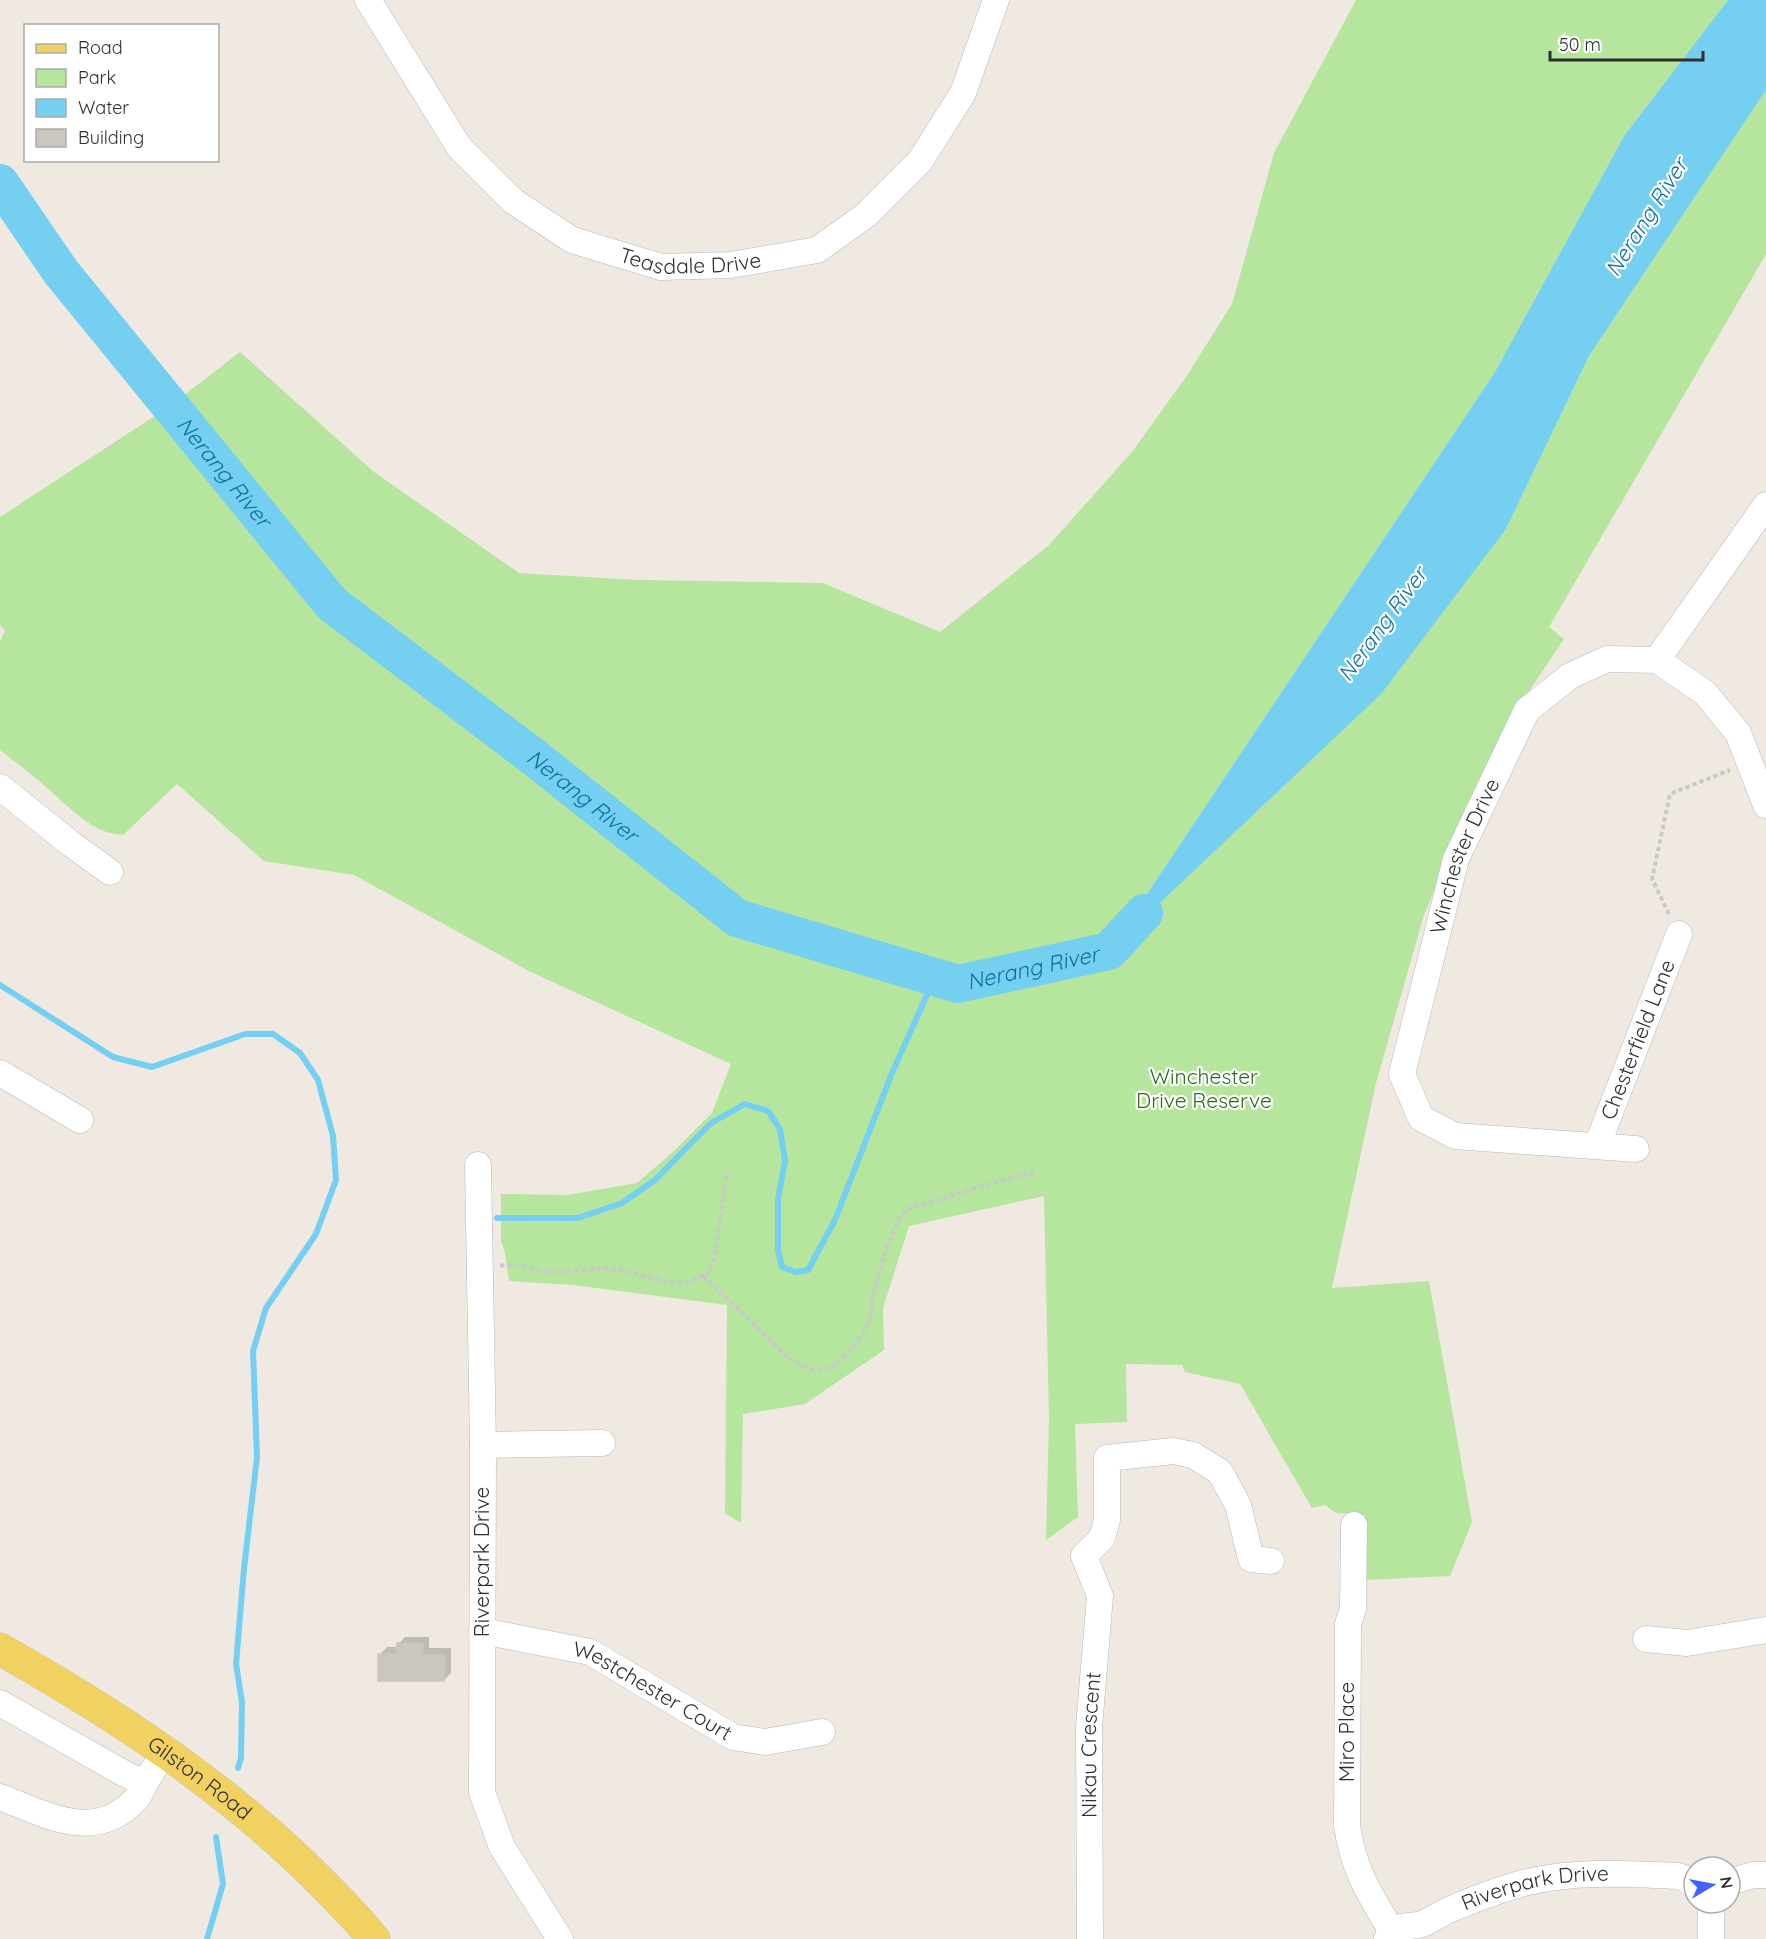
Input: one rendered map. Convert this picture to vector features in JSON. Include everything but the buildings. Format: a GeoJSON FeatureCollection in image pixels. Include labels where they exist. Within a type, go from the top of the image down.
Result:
{"type":"FeatureCollection","features":[{"type":"Feature","properties":{"kind":"main road","name":"Gilston Road"},"geometry":{"type":"LineString","coordinates":[[0,1649],[89,1701],[165,1752],[259,1824],[303,1864],[360,1921],[374,1939]]}},
{"type":"Feature","properties":{"kind":"street","name":"Teasdale Drive"},"geometry":{"type":"LineString","coordinates":[[368,0],[459,147],[513,201],[572,240],[661,267],[731,265],[818,250],[866,215],[920,161],[963,93],[996,0]]}},
{"type":"Feature","properties":{"kind":"street"},"geometry":{"type":"LineString","coordinates":[[1766,506],[1657,660],[1705,693],[1738,733],[1766,806]]}},
{"type":"Feature","properties":{"kind":"street","name":"Winchester Drive"},"geometry":{"type":"LineString","coordinates":[[1636,1149],[1455,1136],[1421,1118],[1402,1074],[1456,859],[1527,710],[1570,675],[1607,659],[1657,660]]}},
{"type":"Feature","properties":{"kind":"street"},"geometry":{"type":"LineString","coordinates":[[0,787],[110,872]]}},
{"type":"Feature","properties":{"kind":"street","name":"Chesterfield Lane"},"geometry":{"type":"LineString","coordinates":[[1597,1146],[1678,934]]}},
{"type":"Feature","properties":{"kind":"street"},"geometry":{"type":"LineString","coordinates":[[0,1073],[80,1120]]}},
{"type":"Feature","properties":{"kind":"street","name":"Riverpark Drive"},"geometry":{"type":"LineString","coordinates":[[478,1165],[483,1445],[482,1792],[502,1847],[560,1939]]}},
{"type":"Feature","properties":{"kind":"street"},"geometry":{"type":"LineString","coordinates":[[483,1445],[602,1443]]}},
{"type":"Feature","properties":{"kind":"street","name":"Nikau Crescent"},"geometry":{"type":"LineString","coordinates":[[1090,1939],[1089,1728],[1100,1596],[1084,1556],[1102,1538],[1107,1520],[1107,1458],[1173,1451],[1193,1455],[1220,1472],[1238,1505],[1251,1559],[1271,1561]]}},
{"type":"Feature","properties":{"kind":"street","name":"Miro Place"},"geometry":{"type":"LineString","coordinates":[[1353,1525],[1353,1609],[1348,1624],[1347,1825],[1355,1864],[1389,1934]]}},
{"type":"Feature","properties":{"kind":"street"},"geometry":{"type":"LineString","coordinates":[[1646,1639],[1687,1643],[1766,1630]]}},
{"type":"Feature","properties":{"kind":"street","name":"Westchester Court"},"geometry":{"type":"LineString","coordinates":[[482,1631],[590,1652],[733,1737],[765,1742],[822,1732]]}},
{"type":"Feature","properties":{"kind":"street"},"geometry":{"type":"LineString","coordinates":[[0,1703],[145,1783]]}},
{"type":"Feature","properties":{"kind":"street"},"geometry":{"type":"LineString","coordinates":[[0,1797],[61,1821],[99,1821],[114,1816],[138,1797],[165,1752]]}},
{"type":"Feature","properties":{"kind":"street","name":"Riverpark Drive"},"geometry":{"type":"LineString","coordinates":[[1389,1934],[1399,1926],[1415,1926],[1512,1887],[1543,1879],[1604,1875],[1682,1878]]}},
{"type":"Feature","properties":{"kind":"street"},"geometry":{"type":"LineString","coordinates":[[1742,1878],[1766,1875]]}},
{"type":"Feature","properties":{"kind":"street"},"geometry":{"type":"LineString","coordinates":[[1711,1915],[1711,1939]]}},
{"type":"Feature","properties":{"kind":"path"},"geometry":{"type":"LineString","coordinates":[[1678,934],[1652,879],[1670,794],[1749,763]]}},
{"type":"Feature","properties":{"kind":"path"},"geometry":{"type":"LineString","coordinates":[[479,1272],[512,1263],[548,1272],[619,1270],[677,1283],[708,1274],[715,1255],[727,1171]]}},
{"type":"Feature","properties":{"kind":"path"},"geometry":{"type":"LineString","coordinates":[[703,1276],[789,1358],[810,1370],[825,1370],[833,1366],[851,1349],[866,1329],[871,1317],[872,1298],[887,1246],[900,1217],[908,1209],[1035,1172]]}},
{"type":"Feature","properties":{"kind":"green space","name":"Winchester Drive Reserve"},"geometry":{"type":"Polygon","coordinates":[[[1356,0],[1728,0],[1624,136],[1495,372],[1111,948],[1506,529],[1589,356],[1766,90],[1766,254],[1549,627],[1564,639],[1505,727],[1424,915],[1376,1083],[1332,1288],[1429,1281],[1472,1522],[1450,1576],[1364,1580],[1365,1515],[1336,1513],[1325,1505],[1312,1508],[1240,1384],[1185,1372],[1182,1365],[1126,1364],[1127,1422],[1075,1424],[1078,1517],[1046,1540],[1049,1418],[1044,1196],[909,1226],[883,1308],[884,1350],[805,1404],[743,1414],[741,1523],[725,1513],[727,1305],[573,1285],[509,1281],[501,1241],[501,1194],[568,1195],[637,1183],[674,1151],[712,1113],[731,1064],[531,972],[354,875],[264,861],[177,784],[123,835],[91,825],[0,750],[0,642],[5,631],[0,625],[0,517],[170,406],[240,352],[374,472],[519,573],[637,580],[823,583],[940,632],[1049,545],[1132,452],[1186,377],[1232,304],[1274,153],[1356,0]]]}},
{"type":"Feature","properties":{"kind":"water"},"geometry":{"type":"Polygon","coordinates":[[[1728,0],[1766,0],[1766,90],[1589,356],[1506,529],[1381,694],[1109,951],[1495,372],[1624,136],[1728,0]]]}},
{"type":"Feature","properties":{"kind":"waterway","name":"Nerang River"},"geometry":{"type":"LineString","coordinates":[[0,183],[61,272],[332,604],[531,755],[737,918],[958,984],[1109,951],[1144,913]]}},
{"type":"Feature","properties":{"kind":"waterway"},"geometry":{"type":"LineString","coordinates":[[497,1218],[578,1218],[622,1203],[655,1180],[711,1123],[745,1104],[768,1111],[780,1129],[785,1161],[778,1199],[778,1250],[782,1267],[796,1272],[808,1270],[835,1220],[892,1073],[935,977]]}},
{"type":"Feature","properties":{"kind":"waterway"},"geometry":{"type":"LineString","coordinates":[[0,985],[113,1057],[152,1067],[245,1034],[273,1034],[300,1053],[318,1080],[333,1136],[336,1180],[316,1234],[266,1308],[253,1351],[257,1457],[236,1664],[242,1702],[241,1758],[238,1768]]}},
{"type":"Feature","properties":{"kind":"waterway"},"geometry":{"type":"LineString","coordinates":[[207,1939],[223,1884],[216,1837]]}}]}
